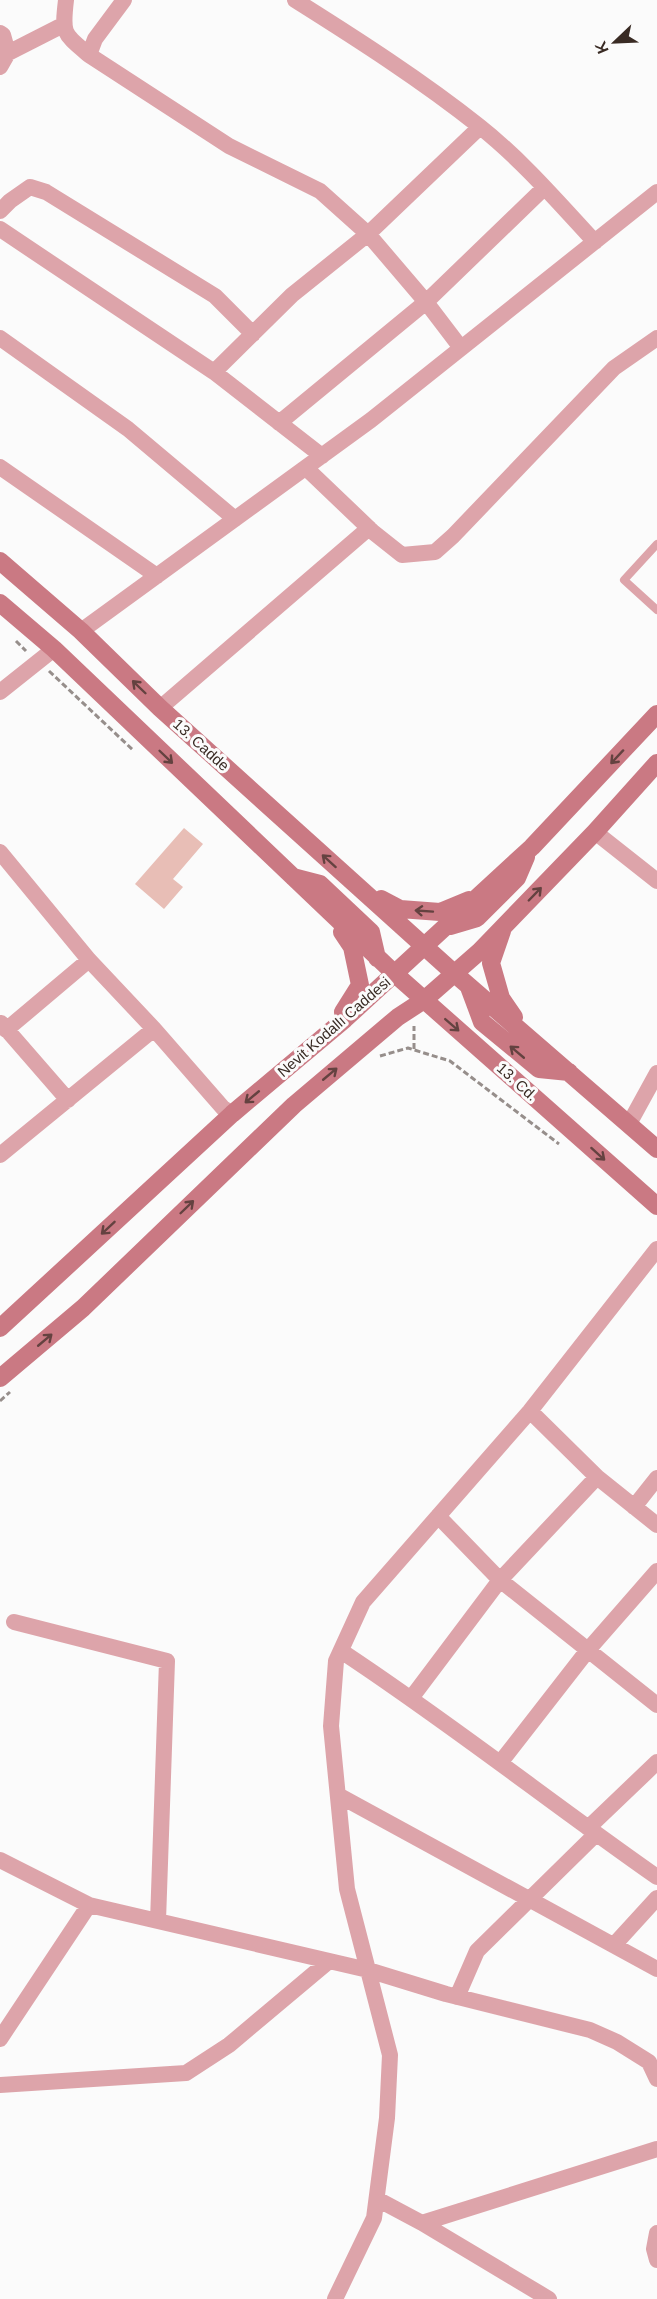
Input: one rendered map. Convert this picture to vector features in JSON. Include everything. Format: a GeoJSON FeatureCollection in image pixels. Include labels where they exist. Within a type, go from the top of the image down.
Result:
{"type":"FeatureCollection","features":[{"type":"Feature","properties":{"kind":"main road","name":"13. Cadde"},"geometry":{"type":"LineString","coordinates":[[0,561],[81,631],[160,708],[425,946]]}},
{"type":"Feature","properties":{"kind":"main road","name":"13. Cadde"},"geometry":{"type":"LineString","coordinates":[[0,603],[54,649],[377,958]]}},
{"type":"Feature","properties":{"kind":"main road","name":"Nevit Kodallı Caddesi"},"geometry":{"type":"LineString","coordinates":[[0,1328],[232,1114],[395,974],[529,850],[657,714]]}},
{"type":"Feature","properties":{"kind":"main road"},"geometry":{"type":"LineString","coordinates":[[0,1378],[83,1308],[294,1105],[398,1017],[461,980],[480,951],[595,832],[657,763]]}},
{"type":"Feature","properties":{"kind":"main road"},"geometry":{"type":"LineString","coordinates":[[446,927],[477,918],[517,878],[529,850]]}},
{"type":"Feature","properties":{"kind":"main road"},"geometry":{"type":"LineString","coordinates":[[291,876],[320,884],[370,932],[377,958]]}},
{"type":"Feature","properties":{"kind":"main road"},"geometry":{"type":"LineString","coordinates":[[360,889],[400,909],[440,912],[479,896]]}},
{"type":"Feature","properties":{"kind":"main road"},"geometry":{"type":"LineString","coordinates":[[329,913],[352,947],[360,985],[332,1030]]}},
{"type":"Feature","properties":{"kind":"main road"},"geometry":{"type":"LineString","coordinates":[[504,926],[491,963],[501,998],[526,1036]]}},
{"type":"Feature","properties":{"kind":"main road"},"geometry":{"type":"LineString","coordinates":[[425,946],[461,980],[657,1149]]}},
{"type":"Feature","properties":{"kind":"main road","name":"13. Cd."},"geometry":{"type":"LineString","coordinates":[[377,958],[657,1206]]}},
{"type":"Feature","properties":{"kind":"main road"},"geometry":{"type":"LineString","coordinates":[[461,980],[482,1022],[539,1069],[569,1072]]}},
{"type":"Feature","properties":{"kind":"street"},"geometry":{"type":"LineString","coordinates":[[66,0],[63,25],[69,38],[89,55],[229,146],[320,191],[368,234],[426,302],[461,348]]}},
{"type":"Feature","properties":{"kind":"street"},"geometry":{"type":"LineString","coordinates":[[89,55],[95,39],[124,0]]}},
{"type":"Feature","properties":{"kind":"street"},"geometry":{"type":"LineString","coordinates":[[306,3],[480,127],[521,163],[595,242]]}},
{"type":"Feature","properties":{"kind":"street"},"geometry":{"type":"LineString","coordinates":[[0,33],[3,35],[4,60],[63,25]]}},
{"type":"Feature","properties":{"kind":"street"},"geometry":{"type":"LineString","coordinates":[[214,372],[292,295],[368,234],[480,127]]}},
{"type":"Feature","properties":{"kind":"street"},"geometry":{"type":"LineString","coordinates":[[0,211],[30,187],[46,192],[215,296],[253,334]]}},
{"type":"Feature","properties":{"kind":"street"},"geometry":{"type":"LineString","coordinates":[[279,423],[426,302],[544,188]]}},
{"type":"Feature","properties":{"kind":"street"},"geometry":{"type":"LineString","coordinates":[[81,631],[380,413],[657,192]]}},
{"type":"Feature","properties":{"kind":"street"},"geometry":{"type":"LineString","coordinates":[[0,229],[214,372],[322,456]]}},
{"type":"Feature","properties":{"kind":"street"},"geometry":{"type":"LineString","coordinates":[[0,338],[128,429],[236,519]]}},
{"type":"Feature","properties":{"kind":"street"},"geometry":{"type":"LineString","coordinates":[[306,468],[369,528],[402,555],[435,552],[614,368],[657,338]]}},
{"type":"Feature","properties":{"kind":"street"},"geometry":{"type":"LineString","coordinates":[[0,467],[157,576]]}},
{"type":"Feature","properties":{"kind":"street"},"geometry":{"type":"LineString","coordinates":[[160,708],[369,528]]}},
{"type":"Feature","properties":{"kind":"street"},"geometry":{"type":"LineString","coordinates":[[0,692],[54,649]]}},
{"type":"Feature","properties":{"kind":"street"},"geometry":{"type":"LineString","coordinates":[[595,832],[653,876]]}},
{"type":"Feature","properties":{"kind":"street"},"geometry":{"type":"LineString","coordinates":[[0,852],[89,960],[154,1029],[223,1108],[232,1114]]}},
{"type":"Feature","properties":{"kind":"street"},"geometry":{"type":"LineString","coordinates":[[68,1100],[3,1026],[89,960]]}},
{"type":"Feature","properties":{"kind":"street"},"geometry":{"type":"LineString","coordinates":[[0,1155],[154,1029]]}},
{"type":"Feature","properties":{"kind":"street"},"geometry":{"type":"LineString","coordinates":[[629,1124],[657,1073]]}},
{"type":"Feature","properties":{"kind":"street"},"geometry":{"type":"LineString","coordinates":[[335,2299],[374,2218],[387,2118],[390,2055],[347,1889],[331,1726],[336,1661],[363,1602],[530,1411],[657,1249]]}},
{"type":"Feature","properties":{"kind":"street"},"geometry":{"type":"LineString","coordinates":[[530,1411],[597,1477],[657,1525]]}},
{"type":"Feature","properties":{"kind":"street"},"geometry":{"type":"LineString","coordinates":[[412,1697],[500,1580],[597,1477]]}},
{"type":"Feature","properties":{"kind":"street"},"geometry":{"type":"LineString","coordinates":[[634,1507],[657,1478]]}},
{"type":"Feature","properties":{"kind":"street"},"geometry":{"type":"LineString","coordinates":[[438,1516],[500,1580],[657,1705]]}},
{"type":"Feature","properties":{"kind":"street"},"geometry":{"type":"LineString","coordinates":[[500,1763],[588,1650],[657,1571]]}},
{"type":"Feature","properties":{"kind":"street"},"geometry":{"type":"LineString","coordinates":[[14,1622],[167,1661],[158,1921]]}},
{"type":"Feature","properties":{"kind":"street"},"geometry":{"type":"LineString","coordinates":[[341,1651],[412,1697],[657,1877]]}},
{"type":"Feature","properties":{"kind":"street"},"geometry":{"type":"LineString","coordinates":[[457,1997],[477,1951],[657,1762]]}},
{"type":"Feature","properties":{"kind":"street"},"geometry":{"type":"LineString","coordinates":[[338,1795],[657,1969]]}},
{"type":"Feature","properties":{"kind":"street"},"geometry":{"type":"LineString","coordinates":[[0,1860],[89,1905],[368,1970],[457,1997],[590,2030],[617,2042],[649,2062],[657,2079]]}},
{"type":"Feature","properties":{"kind":"street"},"geometry":{"type":"LineString","coordinates":[[614,1945],[657,1898]]}},
{"type":"Feature","properties":{"kind":"street"},"geometry":{"type":"LineString","coordinates":[[0,2039],[89,1905]]}},
{"type":"Feature","properties":{"kind":"street"},"geometry":{"type":"LineString","coordinates":[[0,2085],[186,2073],[229,2045],[329,1961]]}},
{"type":"Feature","properties":{"kind":"street"},"geometry":{"type":"LineString","coordinates":[[422,2223],[657,2150]]}},
{"type":"Feature","properties":{"kind":"street"},"geometry":{"type":"LineString","coordinates":[[376,2199],[422,2223],[539,2297]]}},
{"type":"Feature","properties":{"kind":"street"},"geometry":{"type":"LineString","coordinates":[[657,2233],[654,2249],[657,2260]]}},
{"type":"Feature","properties":{"kind":"lane"},"geometry":{"type":"LineString","coordinates":[[657,544],[624,580],[657,610]]}},
{"type":"Feature","properties":{"kind":"path"},"geometry":{"type":"LineString","coordinates":[[15,640],[136,753]]}},
{"type":"Feature","properties":{"kind":"path"},"geometry":{"type":"LineString","coordinates":[[414,1026],[414,1049]]}},
{"type":"Feature","properties":{"kind":"path"},"geometry":{"type":"LineString","coordinates":[[378,1058],[408,1048],[450,1061],[565,1149]]}},
{"type":"Feature","properties":{"kind":"path"},"geometry":{"type":"LineString","coordinates":[[0,1401],[17,1386]]}},
{"type":"Feature","properties":{"kind":"building"},"geometry":{"type":"Polygon","coordinates":[[[184,828],[203,844],[173,879],[183,887],[164,909],[135,884],[184,828]]]}}]}
